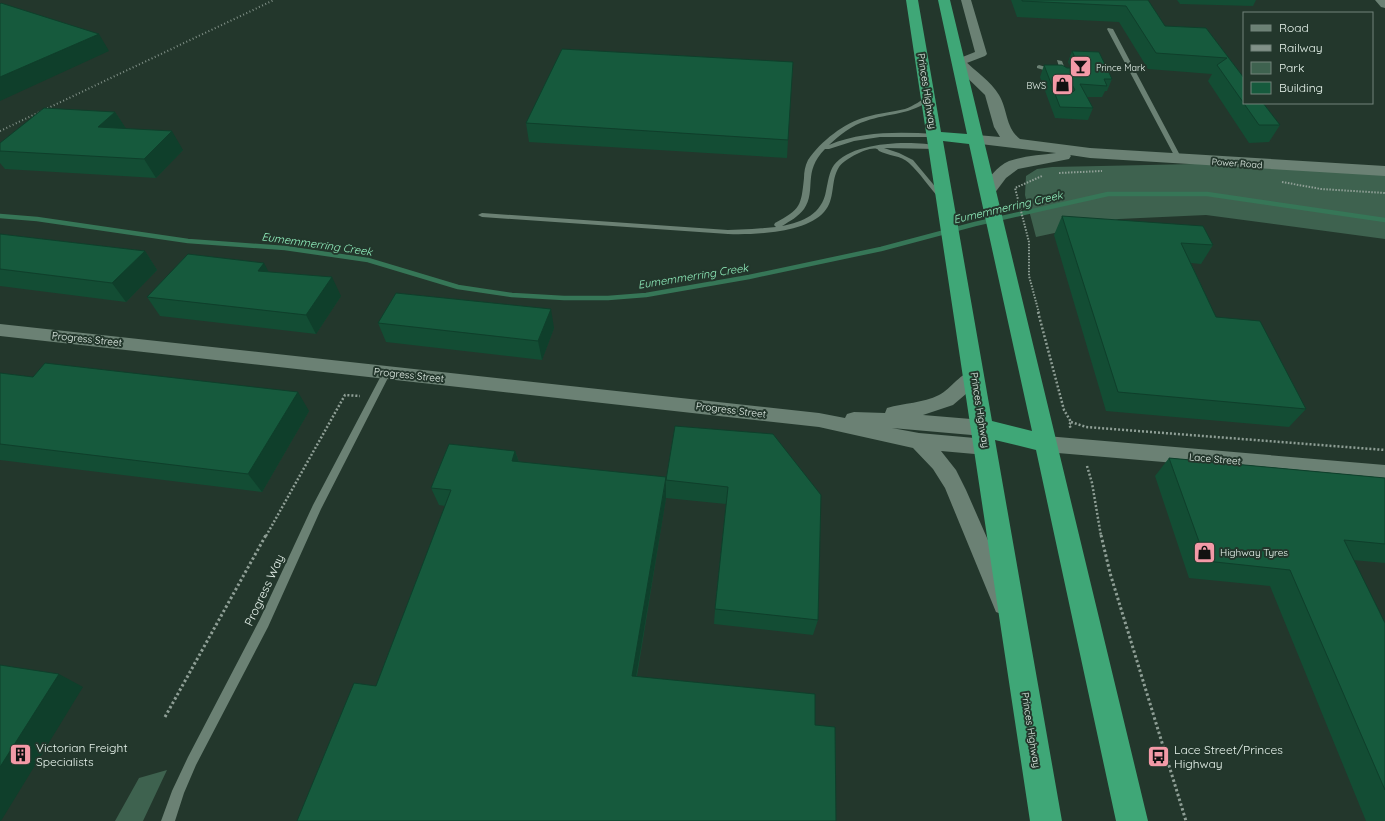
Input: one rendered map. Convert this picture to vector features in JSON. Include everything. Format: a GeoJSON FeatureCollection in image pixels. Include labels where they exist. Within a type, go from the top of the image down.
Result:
{"type":"FeatureCollection","features":[{"type":"Feature","properties":{"kind":"highway","name":"Princes Highway"},"geometry":{"type":"LineString","coordinates":[[912,0],[1046,821]]}},
{"type":"Feature","properties":{"kind":"highway"},"geometry":{"type":"LineString","coordinates":[[944,0],[1132,821]]}},
{"type":"Feature","properties":{"kind":"highway"},"geometry":{"type":"LineString","coordinates":[[936,142],[978,145]]}},
{"type":"Feature","properties":{"kind":"highway"},"geometry":{"type":"LineString","coordinates":[[984,437],[1046,444]]}},
{"type":"Feature","properties":{"kind":"main road"},"geometry":{"type":"LineString","coordinates":[[959,62],[991,94],[1003,131],[1016,144]]}},
{"type":"Feature","properties":{"kind":"main road","name":"Power Road"},"geometry":{"type":"LineString","coordinates":[[978,145],[1016,144],[1090,153],[1385,171]]}},
{"type":"Feature","properties":{"kind":"main road","name":"Power Road"},"geometry":{"type":"LineString","coordinates":[[978,145],[1072,154],[1090,153]]}},
{"type":"Feature","properties":{"kind":"main road"},"geometry":{"type":"LineString","coordinates":[[989,195],[1000,175],[1013,165],[1072,154]]}},
{"type":"Feature","properties":{"kind":"street"},"geometry":{"type":"LineString","coordinates":[[959,62],[981,54],[966,0]]}},
{"type":"Feature","properties":{"kind":"street"},"geometry":{"type":"LineString","coordinates":[[1380,0],[1385,5]]}},
{"type":"Feature","properties":{"kind":"street","name":"Progress Street"},"geometry":{"type":"LineString","coordinates":[[0,330],[819,420],[919,442],[984,437]]}},
{"type":"Feature","properties":{"kind":"street"},"geometry":{"type":"LineString","coordinates":[[858,419],[925,407],[941,402],[956,393],[974,377]]}},
{"type":"Feature","properties":{"kind":"street","name":"Progress Street"},"geometry":{"type":"LineString","coordinates":[[819,420],[858,419],[913,421],[984,437]]}},
{"type":"Feature","properties":{"kind":"street"},"geometry":{"type":"LineString","coordinates":[[919,442],[943,466],[953,484],[1015,631]]}},
{"type":"Feature","properties":{"kind":"street","name":"Lace Street"},"geometry":{"type":"LineString","coordinates":[[1046,444],[1385,473]]}},
{"type":"Feature","properties":{"kind":"lane"},"geometry":{"type":"LineString","coordinates":[[1110,29],[1179,159]]}},
{"type":"Feature","properties":{"kind":"lane"},"geometry":{"type":"LineString","coordinates":[[1055,76],[1039,67],[1057,72],[1065,77],[1059,61]]}},
{"type":"Feature","properties":{"kind":"lane"},"geometry":{"type":"LineString","coordinates":[[728,232],[752,231],[770,228],[786,221],[797,213],[804,204],[806,199],[809,164],[817,153],[858,122],[913,108],[929,98]]}},
{"type":"Feature","properties":{"kind":"lane"},"geometry":{"type":"LineString","coordinates":[[817,153],[848,140],[870,135],[902,134],[936,142]]}},
{"type":"Feature","properties":{"kind":"lane"},"geometry":{"type":"LineString","coordinates":[[482,215],[728,232],[759,232],[793,225],[814,218],[824,209],[827,204],[831,180],[836,167],[840,162],[856,152],[876,148],[936,142]]}},
{"type":"Feature","properties":{"kind":"lane"},"geometry":{"type":"LineString","coordinates":[[876,148],[901,156],[911,161],[946,206]]}},
{"type":"Feature","properties":{"kind":"lane","name":"Progress Way"},"geometry":{"type":"LineString","coordinates":[[168,821],[178,791],[192,761],[264,623],[317,508],[387,372]]}},
{"type":"Feature","properties":{"kind":"path"},"geometry":{"type":"LineString","coordinates":[[1054,174],[1103,171]]}},
{"type":"Feature","properties":{"kind":"path"},"geometry":{"type":"LineString","coordinates":[[1048,175],[1015,188],[1029,242],[1029,276],[1064,410],[1071,422],[1077,425],[1094,428],[1385,450]]}},
{"type":"Feature","properties":{"kind":"path"},"geometry":{"type":"LineString","coordinates":[[1278,181],[1321,189],[1385,193]]}},
{"type":"Feature","properties":{"kind":"path"},"geometry":{"type":"LineString","coordinates":[[165,717],[346,395],[374,398]]}},
{"type":"Feature","properties":{"kind":"path"},"geometry":{"type":"LineString","coordinates":[[1071,422],[1069,425],[1080,447],[1092,483],[1101,537],[1112,580],[1186,821]]}},
{"type":"Feature","properties":{"kind":"green space"},"geometry":{"type":"Polygon","coordinates":[[[1244,163],[1385,171],[1385,239],[1206,215],[1119,219],[1036,237],[1025,195],[1026,176],[1037,169],[1052,167],[1244,163]]]}},
{"type":"Feature","properties":{"kind":"green space"},"geometry":{"type":"Polygon","coordinates":[[[167,770],[143,821],[115,821],[139,778],[167,770]]]}},
{"type":"Feature","properties":{"kind":"building"},"geometry":{"type":"Polygon","coordinates":[[[1148,0],[1165,26],[1206,28],[1243,77],[1243,102],[1217,65],[1227,58],[1156,53],[1126,6],[1022,1],[1148,0]]]}},
{"type":"Feature","properties":{"kind":"building"},"geometry":{"type":"Polygon","coordinates":[[[1,3],[99,34],[0,77],[1,3]]]}},
{"type":"Feature","properties":{"kind":"building"},"geometry":{"type":"Polygon","coordinates":[[[562,49],[793,62],[788,140],[526,123],[562,49]]]}},
{"type":"Feature","properties":{"kind":"building"},"geometry":{"type":"Polygon","coordinates":[[[1072,51],[1099,52],[1112,79],[1104,79],[1107,86],[1080,84],[1093,108],[1060,107],[1044,65],[1062,65],[1067,68],[1079,66],[1072,51]],[[1063,83],[1067,91],[1073,92],[1075,90],[1071,83],[1063,83]]]}},
{"type":"Feature","properties":{"kind":"building"},"geometry":{"type":"Polygon","coordinates":[[[1244,104],[1264,104],[1280,125],[1259,125],[1244,104]]]}},
{"type":"Feature","properties":{"kind":"building"},"geometry":{"type":"Polygon","coordinates":[[[44,108],[115,112],[98,127],[172,131],[144,159],[0,151],[0,143],[44,108]]]}},
{"type":"Feature","properties":{"kind":"building"},"geometry":{"type":"Polygon","coordinates":[[[1062,216],[1203,226],[1213,245],[1181,243],[1216,317],[1260,321],[1306,409],[1118,392],[1062,216]]]}},
{"type":"Feature","properties":{"kind":"building"},"geometry":{"type":"Polygon","coordinates":[[[0,234],[145,251],[112,283],[0,269],[0,234]]]}},
{"type":"Feature","properties":{"kind":"building"},"geometry":{"type":"Polygon","coordinates":[[[188,254],[264,263],[258,271],[332,277],[306,315],[147,297],[188,254]]]}},
{"type":"Feature","properties":{"kind":"building"},"geometry":{"type":"Polygon","coordinates":[[[396,293],[551,309],[538,341],[378,323],[396,293]]]}},
{"type":"Feature","properties":{"kind":"building"},"geometry":{"type":"Polygon","coordinates":[[[45,363],[298,392],[248,474],[0,444],[0,373],[33,377],[45,363]]]}},
{"type":"Feature","properties":{"kind":"building"},"geometry":{"type":"Polygon","coordinates":[[[675,426],[773,434],[821,495],[818,620],[715,609],[728,487],[666,480],[675,426]]]}},
{"type":"Feature","properties":{"kind":"building"},"geometry":{"type":"Polygon","coordinates":[[[449,444],[515,451],[512,461],[666,477],[632,676],[815,694],[815,725],[835,727],[836,821],[297,821],[354,683],[376,686],[451,490],[431,488],[449,444]]]}},
{"type":"Feature","properties":{"kind":"building"},"geometry":{"type":"Polygon","coordinates":[[[1169,458],[1385,478],[1385,544],[1344,540],[1385,623],[1385,790],[1290,570],[1206,561],[1169,458]]]}},
{"type":"Feature","properties":{"kind":"building"},"geometry":{"type":"Polygon","coordinates":[[[0,665],[59,674],[0,767],[0,665]]]}},
{"type":"Feature","properties":{"kind":"waterway","name":"Eumemmerring Creek"},"geometry":{"type":"LineString","coordinates":[[0,216],[37,219],[188,241],[285,248],[368,260],[458,287],[512,295],[564,298],[608,298],[646,295],[749,277],[881,249],[975,224],[1108,194],[1207,194],[1385,220]]}},
{"type":"Feature","properties":{"kind":"railway"},"geometry":{"type":"LineString","coordinates":[[0,131],[274,0]]}},
{"type":"Feature","properties":{"kind":"place","name":"Prince Mark"},"geometry":{"type":"Point","coordinates":[1081,67]}},
{"type":"Feature","properties":{"kind":"place","name":"BWS"},"geometry":{"type":"Point","coordinates":[1062,85]}},
{"type":"Feature","properties":{"kind":"place","name":"Highway Tyres"},"geometry":{"type":"Point","coordinates":[1205,552]}},
{"type":"Feature","properties":{"kind":"place","name":"Victorian Freight Specialists"},"geometry":{"type":"Point","coordinates":[21,754]}},
{"type":"Feature","properties":{"kind":"place","name":"Lace Street/Princes Highway"},"geometry":{"type":"Point","coordinates":[1159,756]}}]}
